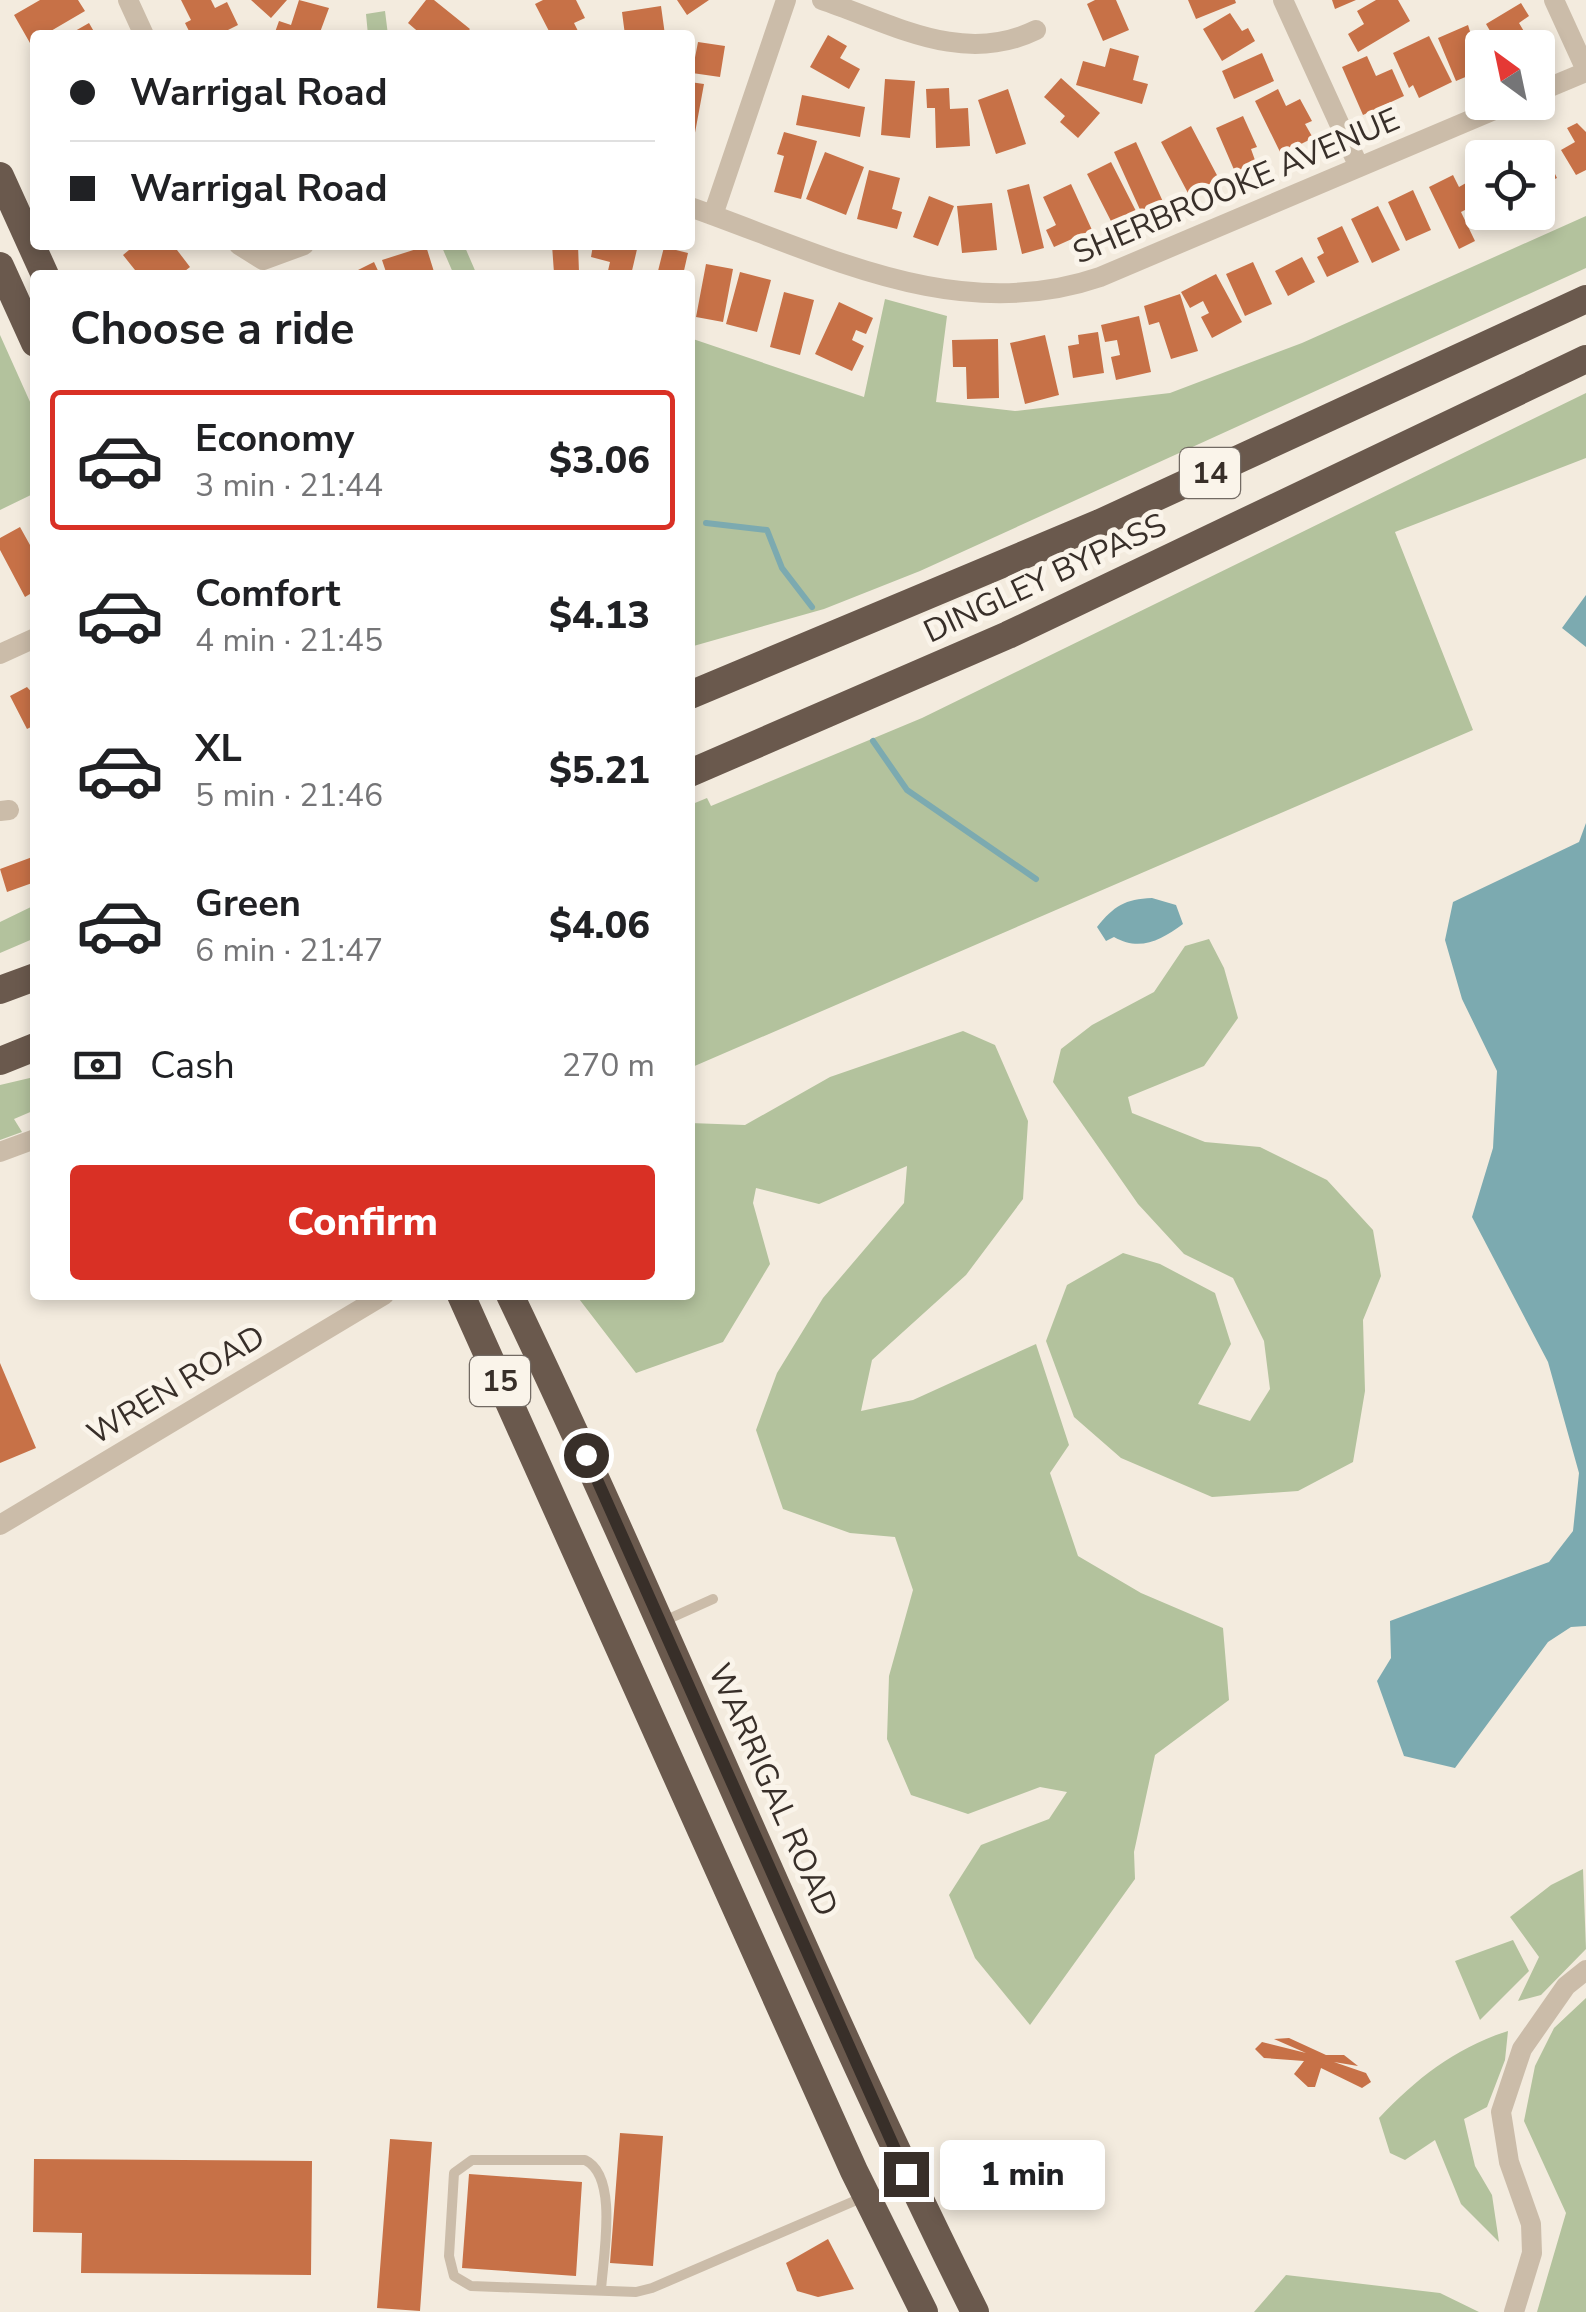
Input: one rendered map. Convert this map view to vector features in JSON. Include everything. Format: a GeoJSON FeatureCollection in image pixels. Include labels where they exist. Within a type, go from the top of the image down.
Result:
{"type":"FeatureCollection","features":[{"type":"Feature","properties":{"kind":"highway"},"geometry":{"type":"LineString","coordinates":[[0,176],[30,244]]}},
{"type":"Feature","properties":{"kind":"highway"},"geometry":{"type":"LineString","coordinates":[[0,266],[30,332]]}},
{"type":"Feature","properties":{"kind":"highway","name":"DINGLEY BYPASS"},"geometry":{"type":"LineString","coordinates":[[695,694],[1118,516],[1586,299]]}},
{"type":"Feature","properties":{"kind":"highway","name":"DINGLEY BYPASS"},"geometry":{"type":"LineString","coordinates":[[695,770],[1008,635],[1586,359]]}},
{"type":"Feature","properties":{"kind":"highway"},"geometry":{"type":"LineString","coordinates":[[0,990],[30,979]]}},
{"type":"Feature","properties":{"kind":"highway"},"geometry":{"type":"LineString","coordinates":[[0,1061],[30,1049]]}},
{"type":"Feature","properties":{"kind":"highway","name":"15"},"geometry":{"type":"LineString","coordinates":[[463,1300],[866,2196],[924,2312]]}},
{"type":"Feature","properties":{"kind":"highway","name":"WARRIGAL ROAD"},"geometry":{"type":"LineString","coordinates":[[512,1300],[890,2140],[975,2312]]}},
{"type":"Feature","properties":{"kind":"street"},"geometry":{"type":"LineString","coordinates":[[128,0],[142,30]]}},
{"type":"Feature","properties":{"kind":"street"},"geometry":{"type":"LineString","coordinates":[[713,215],[786,0]]}},
{"type":"Feature","properties":{"kind":"street"},"geometry":{"type":"LineString","coordinates":[[822,0],[972,47],[1006,43],[1036,30]]}},
{"type":"Feature","properties":{"kind":"street"},"geometry":{"type":"LineString","coordinates":[[1283,0],[1359,167]]}},
{"type":"Feature","properties":{"kind":"street"},"geometry":{"type":"LineString","coordinates":[[1554,0],[1586,71],[1555,85]]}},
{"type":"Feature","properties":{"kind":"street","name":"SHERBROOKE AVENUE"},"geometry":{"type":"LineString","coordinates":[[695,209],[918,286],[975,296],[1030,295],[1100,278],[1470,120]]}},
{"type":"Feature","properties":{"kind":"street"},"geometry":{"type":"LineString","coordinates":[[247,250],[263,260],[290,250]]}},
{"type":"Feature","properties":{"kind":"street"},"geometry":{"type":"LineString","coordinates":[[0,654],[30,640]]}},
{"type":"Feature","properties":{"kind":"street"},"geometry":{"type":"LineString","coordinates":[[0,1152],[30,1140]]}},
{"type":"Feature","properties":{"kind":"street","name":"WREN ROAD"},"geometry":{"type":"LineString","coordinates":[[0,1526],[376,1300]]}},
{"type":"Feature","properties":{"kind":"street"},"geometry":{"type":"LineString","coordinates":[[1514,2312],[1532,2252],[1531,2224],[1509,2162],[1501,2112],[1522,2049],[1566,1986],[1586,1970]]}},
{"type":"Feature","properties":{"kind":"lane"},"geometry":{"type":"LineString","coordinates":[[660,1622],[713,1598]]}},
{"type":"Feature","properties":{"kind":"lane"},"geometry":{"type":"LineString","coordinates":[[601,2290],[606,2185],[594,2164],[585,2160],[472,2160],[454,2173],[448,2256],[460,2284],[636,2292],[672,2282],[866,2196]]}},
{"type":"Feature","properties":{"kind":"green space"},"geometry":{"type":"Polygon","coordinates":[[[385,11],[387,30],[368,30],[366,14],[385,11]]]}},
{"type":"Feature","properties":{"kind":"green space"},"geometry":{"type":"Polygon","coordinates":[[[1586,216],[1586,268],[920,571],[824,609],[695,646],[695,340],[864,397],[885,299],[947,316],[936,402],[1015,411],[1170,393],[1302,343],[1586,216]]]}},
{"type":"Feature","properties":{"kind":"green space"},"geometry":{"type":"Polygon","coordinates":[[[443,250],[466,250],[475,270],[452,270],[443,250]]]}},
{"type":"Feature","properties":{"kind":"green space"},"geometry":{"type":"Polygon","coordinates":[[[0,335],[30,402],[30,495],[0,510],[0,335]]]}},
{"type":"Feature","properties":{"kind":"green space"},"geometry":{"type":"Polygon","coordinates":[[[1586,393],[1586,458],[1395,532],[1473,730],[695,1066],[695,803],[707,798],[711,806],[922,718],[1586,393]]]}},
{"type":"Feature","properties":{"kind":"green space"},"geometry":{"type":"Polygon","coordinates":[[[30,907],[30,940],[0,953],[0,922],[30,907]]]}},
{"type":"Feature","properties":{"kind":"green space"},"geometry":{"type":"Polygon","coordinates":[[[1209,939],[1224,968],[1238,1018],[1204,1066],[1128,1097],[1132,1113],[1205,1142],[1260,1147],[1327,1180],[1373,1230],[1381,1276],[1363,1320],[1365,1391],[1353,1462],[1298,1491],[1212,1497],[1121,1458],[1074,1417],[1046,1341],[1067,1285],[1123,1253],[1160,1264],[1215,1293],[1231,1344],[1198,1404],[1250,1421],[1270,1389],[1264,1341],[1233,1278],[1184,1254],[1138,1204],[1053,1082],[1061,1049],[1092,1025],[1154,992],[1185,946],[1209,939]]]}},
{"type":"Feature","properties":{"kind":"green space"},"geometry":{"type":"Polygon","coordinates":[[[963,1031],[995,1045],[1028,1121],[1023,1199],[966,1275],[872,1360],[861,1411],[913,1400],[1036,1344],[1069,1445],[1050,1473],[1078,1556],[1141,1593],[1223,1628],[1229,1700],[1155,1755],[1134,1852],[1135,1879],[1030,2025],[975,1958],[949,1895],[981,1845],[1049,1819],[1067,1792],[1040,1787],[968,1814],[911,1795],[887,1739],[889,1676],[913,1590],[895,1537],[850,1533],[783,1509],[756,1430],[777,1373],[823,1298],[904,1203],[907,1166],[819,1204],[756,1188],[753,1203],[770,1264],[723,1342],[636,1373],[580,1300],[695,1300],[695,1123],[745,1125],[830,1077],[963,1031]]]}},
{"type":"Feature","properties":{"kind":"green space"},"geometry":{"type":"Polygon","coordinates":[[[30,1078],[30,1112],[14,1119],[22,1132],[0,1140],[0,1085],[30,1078]]]}},
{"type":"Feature","properties":{"kind":"green space"},"geometry":{"type":"Polygon","coordinates":[[[1583,1869],[1586,1949],[1541,1995],[1518,2001],[1539,1957],[1510,1917],[1551,1885],[1583,1869]]]}},
{"type":"Feature","properties":{"kind":"green space"},"geometry":{"type":"Polygon","coordinates":[[[1513,1940],[1529,1971],[1480,2020],[1455,1961],[1513,1940]]]}},
{"type":"Feature","properties":{"kind":"green space"},"geometry":{"type":"Polygon","coordinates":[[[1586,1998],[1586,2312],[1537,2312],[1566,2213],[1524,2121],[1535,2066],[1554,2028],[1586,1998]]]}},
{"type":"Feature","properties":{"kind":"green space"},"geometry":{"type":"Polygon","coordinates":[[[1508,2031],[1505,2060],[1487,2107],[1464,2119],[1475,2166],[1492,2195],[1499,2242],[1461,2204],[1435,2140],[1405,2160],[1390,2153],[1379,2118],[1438,2066],[1471,2046],[1508,2031]]]}},
{"type":"Feature","properties":{"kind":"green space"},"geometry":{"type":"Polygon","coordinates":[[[1286,2275],[1440,2293],[1479,2312],[1254,2312],[1286,2275]]]}},
{"type":"Feature","properties":{"kind":"water"},"geometry":{"type":"Polygon","coordinates":[[[1586,595],[1586,647],[1562,628],[1586,595]]]}},
{"type":"Feature","properties":{"kind":"water"},"geometry":{"type":"Polygon","coordinates":[[[1586,823],[1586,1626],[1571,1627],[1548,1642],[1455,1768],[1404,1756],[1377,1681],[1391,1658],[1390,1621],[1549,1562],[1573,1531],[1579,1473],[1548,1362],[1472,1217],[1493,1148],[1497,1071],[1462,999],[1445,940],[1453,902],[1579,842],[1586,823]]]}},
{"type":"Feature","properties":{"kind":"water"},"geometry":{"type":"Polygon","coordinates":[[[1152,898],[1176,905],[1183,924],[1167,935],[1141,944],[1114,937],[1106,941],[1097,927],[1109,914],[1127,902],[1152,898]]]}},
{"type":"Feature","properties":{"kind":"building"},"geometry":{"type":"Polygon","coordinates":[[[40,0],[78,0],[85,11],[53,30],[30,30],[30,43],[14,15],[40,0]]]}},
{"type":"Feature","properties":{"kind":"building"},"geometry":{"type":"Polygon","coordinates":[[[181,0],[211,0],[215,8],[227,2],[238,25],[228,30],[188,30],[185,23],[191,20],[181,0]]]}},
{"type":"Feature","properties":{"kind":"building"},"geometry":{"type":"Polygon","coordinates":[[[251,0],[287,0],[271,18],[251,0]]]}},
{"type":"Feature","properties":{"kind":"building"},"geometry":{"type":"Polygon","coordinates":[[[299,0],[329,8],[321,30],[276,30],[279,21],[291,25],[299,0]]]}},
{"type":"Feature","properties":{"kind":"building"},"geometry":{"type":"Polygon","coordinates":[[[426,0],[434,0],[470,29],[416,30],[408,23],[426,0]]]}},
{"type":"Feature","properties":{"kind":"building"},"geometry":{"type":"Polygon","coordinates":[[[543,0],[576,0],[585,18],[574,23],[578,30],[548,30],[535,4],[543,0]]]}},
{"type":"Feature","properties":{"kind":"building"},"geometry":{"type":"Polygon","coordinates":[[[677,0],[709,0],[687,15],[677,0]]]}},
{"type":"Feature","properties":{"kind":"building"},"geometry":{"type":"Polygon","coordinates":[[[1116,0],[1129,30],[1103,41],[1087,4],[1116,0]]]}},
{"type":"Feature","properties":{"kind":"building"},"geometry":{"type":"Polygon","coordinates":[[[1188,0],[1235,0],[1236,3],[1196,19],[1188,0]]]}},
{"type":"Feature","properties":{"kind":"building"},"geometry":{"type":"Polygon","coordinates":[[[1332,0],[1356,0],[1335,9],[1332,0]]]}},
{"type":"Feature","properties":{"kind":"building"},"geometry":{"type":"Polygon","coordinates":[[[1376,0],[1398,0],[1410,21],[1358,52],[1348,34],[1364,24],[1357,11],[1376,0]]]}},
{"type":"Feature","properties":{"kind":"building"},"geometry":{"type":"Polygon","coordinates":[[[1521,3],[1529,16],[1519,23],[1523,30],[1490,30],[1486,24],[1521,3]]]}},
{"type":"Feature","properties":{"kind":"building"},"geometry":{"type":"Polygon","coordinates":[[[661,6],[664,30],[624,30],[622,12],[661,6]]]}},
{"type":"Feature","properties":{"kind":"building"},"geometry":{"type":"Polygon","coordinates":[[[1230,13],[1242,31],[1248,28],[1255,41],[1222,61],[1203,29],[1230,13]]]}},
{"type":"Feature","properties":{"kind":"building"},"geometry":{"type":"Polygon","coordinates":[[[1468,25],[1465,77],[1456,81],[1438,38],[1468,25]]]}},
{"type":"Feature","properties":{"kind":"building"},"geometry":{"type":"Polygon","coordinates":[[[828,35],[847,46],[840,58],[860,69],[849,89],[810,67],[828,35]]]}},
{"type":"Feature","properties":{"kind":"building"},"geometry":{"type":"Polygon","coordinates":[[[1429,36],[1452,82],[1419,98],[1413,85],[1409,88],[1393,53],[1429,36]]]}},
{"type":"Feature","properties":{"kind":"building"},"geometry":{"type":"Polygon","coordinates":[[[698,42],[725,46],[720,77],[695,73],[698,42]]]}},
{"type":"Feature","properties":{"kind":"building"},"geometry":{"type":"Polygon","coordinates":[[[1110,48],[1139,56],[1133,80],[1148,84],[1142,104],[1076,85],[1083,61],[1105,67],[1110,48]]]}},
{"type":"Feature","properties":{"kind":"building"},"geometry":{"type":"Polygon","coordinates":[[[1262,53],[1274,81],[1234,99],[1222,71],[1262,53]]]}},
{"type":"Feature","properties":{"kind":"building"},"geometry":{"type":"Polygon","coordinates":[[[1367,56],[1376,76],[1392,69],[1404,96],[1363,115],[1342,67],[1367,56]]]}},
{"type":"Feature","properties":{"kind":"building"},"geometry":{"type":"Polygon","coordinates":[[[1061,78],[1100,113],[1078,138],[1060,122],[1065,116],[1044,97],[1061,78]]]}},
{"type":"Feature","properties":{"kind":"building"},"geometry":{"type":"Polygon","coordinates":[[[885,79],[915,81],[910,138],[881,135],[885,79]]]}},
{"type":"Feature","properties":{"kind":"building"},"geometry":{"type":"Polygon","coordinates":[[[695,83],[704,84],[695,133],[695,83]]]}},
{"type":"Feature","properties":{"kind":"building"},"geometry":{"type":"Polygon","coordinates":[[[949,88],[950,109],[968,108],[970,146],[936,148],[935,108],[927,108],[926,89],[949,88]]]}},
{"type":"Feature","properties":{"kind":"building"},"geometry":{"type":"Polygon","coordinates":[[[1008,89],[1026,144],[996,154],[978,100],[1008,89]]]}},
{"type":"Feature","properties":{"kind":"building"},"geometry":{"type":"Polygon","coordinates":[[[1278,89],[1286,106],[1300,99],[1312,121],[1305,124],[1313,138],[1281,154],[1255,101],[1278,89]]]}},
{"type":"Feature","properties":{"kind":"building"},"geometry":{"type":"Polygon","coordinates":[[[802,95],[865,107],[860,137],[796,125],[802,95]]]}},
{"type":"Feature","properties":{"kind":"building"},"geometry":{"type":"Polygon","coordinates":[[[1243,116],[1257,147],[1251,149],[1256,163],[1235,172],[1216,128],[1243,116]]]}},
{"type":"Feature","properties":{"kind":"building"},"geometry":{"type":"Polygon","coordinates":[[[1577,123],[1586,132],[1586,170],[1576,175],[1561,150],[1575,142],[1567,128],[1577,123]]]}},
{"type":"Feature","properties":{"kind":"building"},"geometry":{"type":"Polygon","coordinates":[[[1191,126],[1219,179],[1189,195],[1161,142],[1191,126]]]}},
{"type":"Feature","properties":{"kind":"building"},"geometry":{"type":"Polygon","coordinates":[[[784,132],[817,141],[801,199],[774,192],[784,156],[777,154],[784,132]]]}},
{"type":"Feature","properties":{"kind":"building"},"geometry":{"type":"Polygon","coordinates":[[[1136,142],[1164,204],[1142,214],[1114,152],[1136,142]]]}},
{"type":"Feature","properties":{"kind":"building"},"geometry":{"type":"Polygon","coordinates":[[[825,152],[864,167],[846,215],[806,199],[825,152]]]}},
{"type":"Feature","properties":{"kind":"building"},"geometry":{"type":"Polygon","coordinates":[[[1111,162],[1138,215],[1114,227],[1087,174],[1111,162]]]}},
{"type":"Feature","properties":{"kind":"building"},"geometry":{"type":"Polygon","coordinates":[[[869,170],[900,178],[892,209],[902,212],[897,229],[857,219],[869,170]]]}},
{"type":"Feature","properties":{"kind":"building"},"geometry":{"type":"Polygon","coordinates":[[[1453,175],[1459,187],[1465,184],[1465,210],[1461,212],[1465,230],[1470,230],[1475,241],[1459,249],[1429,187],[1453,175]]]}},
{"type":"Feature","properties":{"kind":"building"},"geometry":{"type":"Polygon","coordinates":[[[1029,184],[1044,248],[1022,254],[1007,190],[1029,184]]]}},
{"type":"Feature","properties":{"kind":"building"},"geometry":{"type":"Polygon","coordinates":[[[1071,184],[1092,230],[1054,247],[1046,230],[1056,225],[1043,197],[1071,184]]]}},
{"type":"Feature","properties":{"kind":"building"},"geometry":{"type":"Polygon","coordinates":[[[1413,190],[1431,230],[1406,241],[1388,202],[1413,190]]]}},
{"type":"Feature","properties":{"kind":"building"},"geometry":{"type":"Polygon","coordinates":[[[929,196],[954,206],[938,246],[913,237],[929,196]]]}},
{"type":"Feature","properties":{"kind":"building"},"geometry":{"type":"Polygon","coordinates":[[[992,203],[997,250],[962,253],[957,206],[992,203]]]}},
{"type":"Feature","properties":{"kind":"building"},"geometry":{"type":"Polygon","coordinates":[[[1378,206],[1400,250],[1372,263],[1351,219],[1378,206]]]}},
{"type":"Feature","properties":{"kind":"building"},"geometry":{"type":"Polygon","coordinates":[[[1342,226],[1359,262],[1327,277],[1317,257],[1324,253],[1317,238],[1342,226]]]}},
{"type":"Feature","properties":{"kind":"building"},"geometry":{"type":"Polygon","coordinates":[[[129,250],[177,250],[190,267],[135,270],[123,255],[129,250]]]}},
{"type":"Feature","properties":{"kind":"building"},"geometry":{"type":"Polygon","coordinates":[[[427,250],[433,270],[385,270],[382,260],[427,250]]]}},
{"type":"Feature","properties":{"kind":"building"},"geometry":{"type":"Polygon","coordinates":[[[552,250],[578,250],[579,270],[554,270],[552,250]]]}},
{"type":"Feature","properties":{"kind":"building"},"geometry":{"type":"Polygon","coordinates":[[[592,250],[637,250],[632,270],[608,270],[610,262],[591,257],[592,250]]]}},
{"type":"Feature","properties":{"kind":"building"},"geometry":{"type":"Polygon","coordinates":[[[663,250],[688,253],[684,270],[658,270],[663,250]]]}},
{"type":"Feature","properties":{"kind":"building"},"geometry":{"type":"Polygon","coordinates":[[[1302,257],[1315,282],[1288,296],[1275,271],[1302,257]]]}},
{"type":"Feature","properties":{"kind":"building"},"geometry":{"type":"Polygon","coordinates":[[[374,262],[378,270],[358,270],[374,262]]]}},
{"type":"Feature","properties":{"kind":"building"},"geometry":{"type":"Polygon","coordinates":[[[1253,262],[1272,304],[1245,316],[1226,274],[1253,262]]]}},
{"type":"Feature","properties":{"kind":"building"},"geometry":{"type":"Polygon","coordinates":[[[706,264],[733,269],[723,322],[696,317],[706,264]]]}},
{"type":"Feature","properties":{"kind":"building"},"geometry":{"type":"Polygon","coordinates":[[[740,272],[771,280],[757,332],[726,324],[740,272]]]}},
{"type":"Feature","properties":{"kind":"building"},"geometry":{"type":"Polygon","coordinates":[[[1216,274],[1242,322],[1212,338],[1201,317],[1209,313],[1203,301],[1190,308],[1181,292],[1216,274]]]}},
{"type":"Feature","properties":{"kind":"building"},"geometry":{"type":"Polygon","coordinates":[[[784,292],[814,300],[800,355],[770,347],[784,292]]]}},
{"type":"Feature","properties":{"kind":"building"},"geometry":{"type":"Polygon","coordinates":[[[1180,294],[1198,351],[1171,359],[1159,322],[1149,325],[1144,306],[1180,294]]]}},
{"type":"Feature","properties":{"kind":"building"},"geometry":{"type":"Polygon","coordinates":[[[839,302],[873,318],[866,334],[856,330],[852,340],[864,346],[852,371],[815,354],[839,302]]]}},
{"type":"Feature","properties":{"kind":"building"},"geometry":{"type":"Polygon","coordinates":[[[1139,316],[1151,372],[1116,380],[1111,357],[1120,355],[1117,340],[1105,342],[1101,325],[1139,316]]]}},
{"type":"Feature","properties":{"kind":"building"},"geometry":{"type":"Polygon","coordinates":[[[1098,332],[1104,373],[1073,378],[1068,346],[1079,344],[1078,335],[1098,332]]]}},
{"type":"Feature","properties":{"kind":"building"},"geometry":{"type":"Polygon","coordinates":[[[1045,335],[1059,395],[1025,404],[1010,343],[1045,335]]]}},
{"type":"Feature","properties":{"kind":"building"},"geometry":{"type":"Polygon","coordinates":[[[998,339],[999,398],[967,399],[966,367],[953,367],[952,340],[998,339]]]}},
{"type":"Feature","properties":{"kind":"building"},"geometry":{"type":"Polygon","coordinates":[[[20,527],[30,545],[30,594],[25,597],[0,550],[0,538],[20,527]]]}},
{"type":"Feature","properties":{"kind":"building"},"geometry":{"type":"Polygon","coordinates":[[[27,687],[30,690],[30,728],[27,729],[10,696],[27,687]]]}},
{"type":"Feature","properties":{"kind":"building"},"geometry":{"type":"Polygon","coordinates":[[[30,858],[30,884],[7,892],[0,869],[30,858]]]}},
{"type":"Feature","properties":{"kind":"building"},"geometry":{"type":"Polygon","coordinates":[[[0,1363],[36,1448],[0,1463],[0,1363]]]}},
{"type":"Feature","properties":{"kind":"building"},"geometry":{"type":"Polygon","coordinates":[[[1289,2038],[1326,2055],[1344,2055],[1358,2066],[1334,2062],[1366,2073],[1371,2082],[1362,2088],[1321,2068],[1315,2087],[1308,2087],[1294,2074],[1304,2061],[1264,2058],[1255,2049],[1262,2042],[1306,2053],[1274,2039],[1289,2038]]]}},
{"type":"Feature","properties":{"kind":"building"},"geometry":{"type":"Polygon","coordinates":[[[620,2133],[663,2136],[653,2266],[610,2263],[620,2133]]]}},
{"type":"Feature","properties":{"kind":"building"},"geometry":{"type":"Polygon","coordinates":[[[390,2139],[432,2142],[420,2311],[377,2308],[390,2139]]]}},
{"type":"Feature","properties":{"kind":"building"},"geometry":{"type":"Polygon","coordinates":[[[34,2159],[312,2161],[311,2275],[81,2273],[82,2233],[33,2232],[34,2159]]]}},
{"type":"Feature","properties":{"kind":"building"},"geometry":{"type":"Polygon","coordinates":[[[469,2174],[582,2182],[576,2276],[462,2268],[469,2174]]]}},
{"type":"Feature","properties":{"kind":"building"},"geometry":{"type":"Polygon","coordinates":[[[828,2239],[854,2289],[818,2297],[797,2291],[786,2263],[828,2239]]]}},
{"type":"Feature","properties":{"kind":"waterway"},"geometry":{"type":"LineString","coordinates":[[706,523],[767,530],[782,568],[812,607]]}},
{"type":"Feature","properties":{"kind":"waterway"},"geometry":{"type":"LineString","coordinates":[[873,741],[907,790],[1036,879]]}},
{"type":"Feature","properties":{"kind":"route"},"geometry":{"type":"LineString","coordinates":[[586,1455],[906,2174]]}}]}
